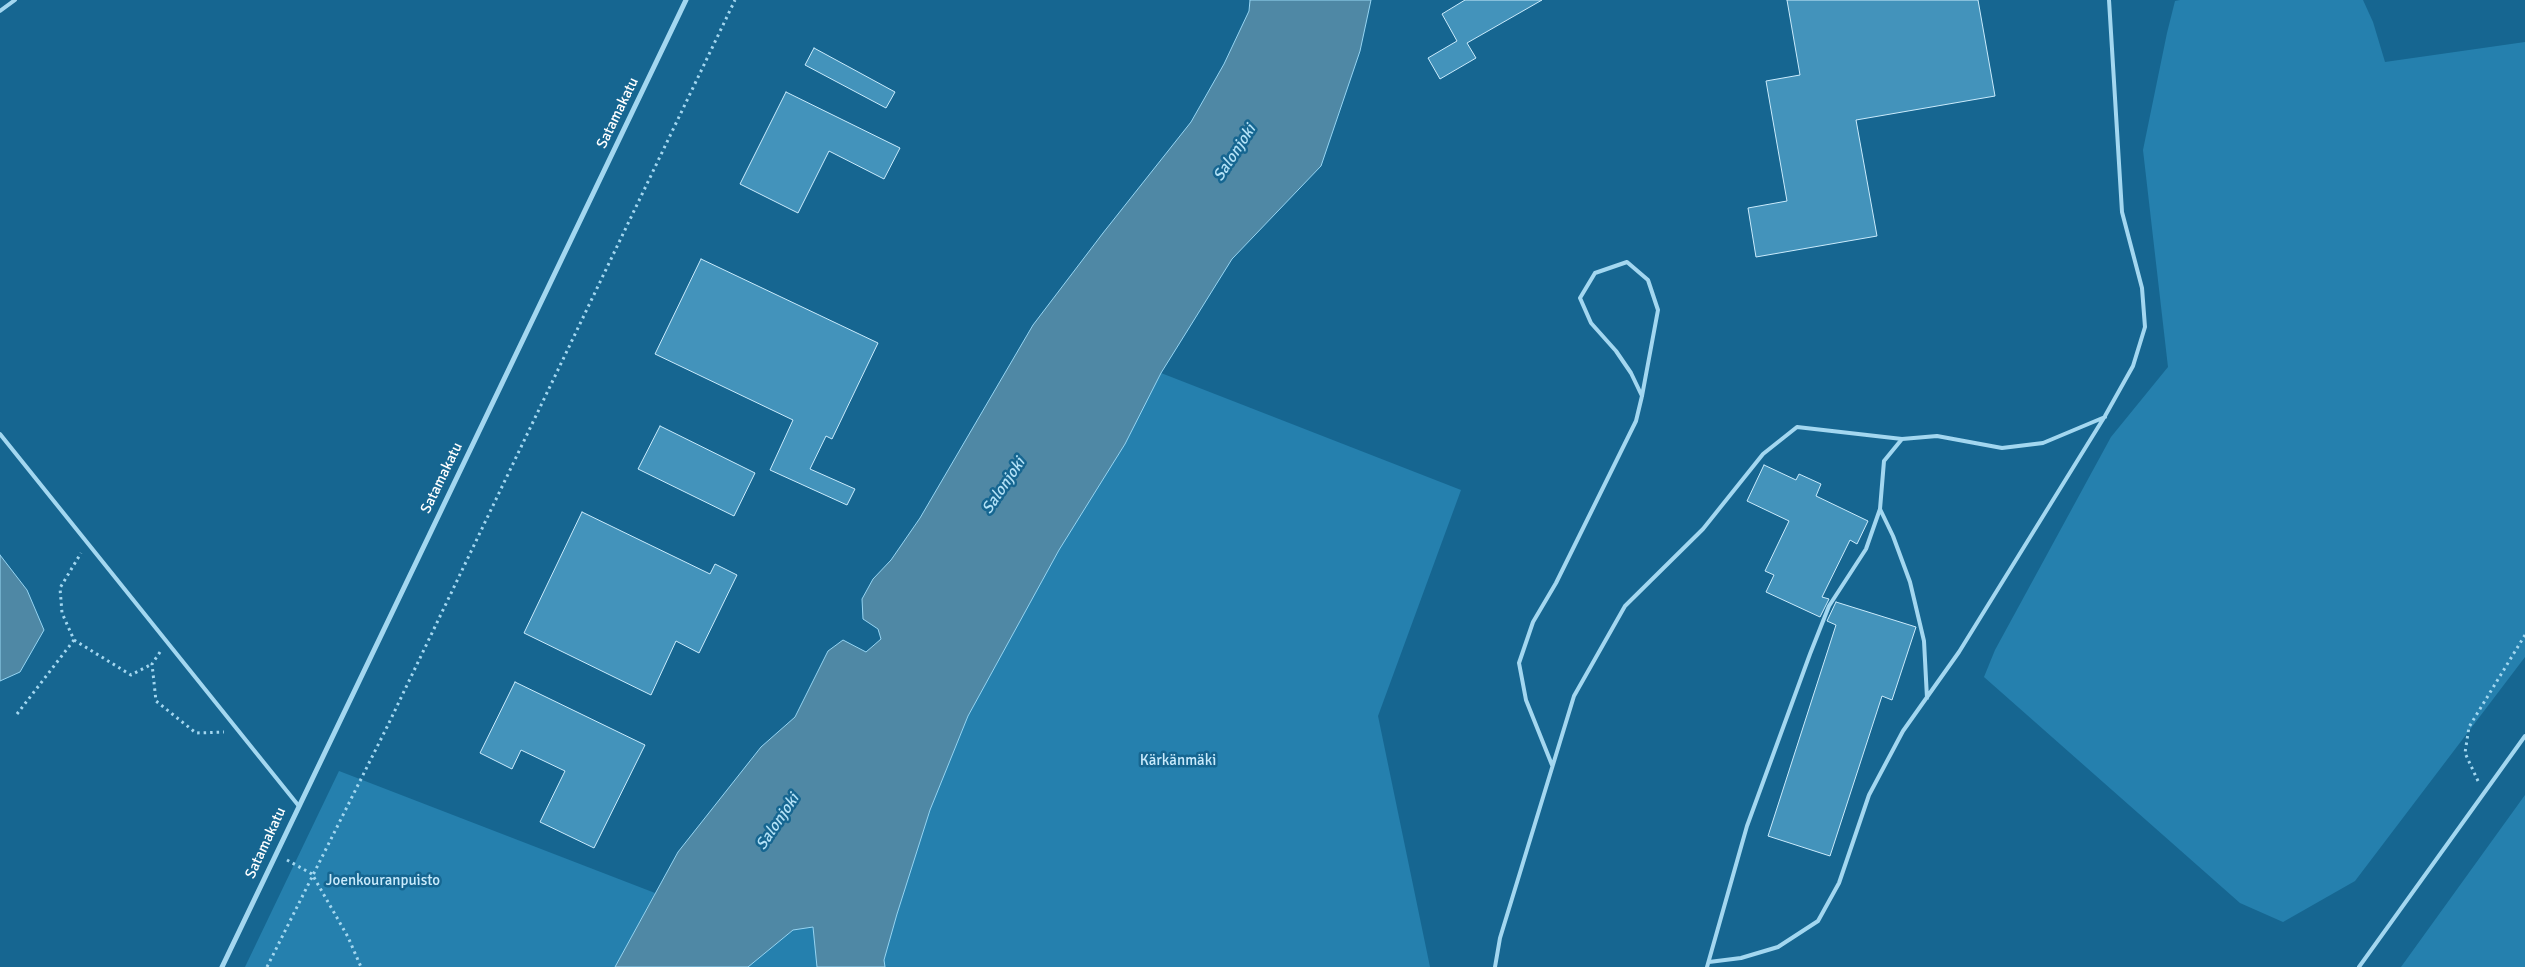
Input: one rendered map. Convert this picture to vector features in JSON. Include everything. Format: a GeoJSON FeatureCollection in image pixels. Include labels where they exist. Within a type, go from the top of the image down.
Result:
{"type":"FeatureCollection","features":[{"type":"Feature","properties":{"kind":"street","name":"Satamakatu"},"geometry":{"type":"LineString","coordinates":[[222,967],[298,805],[686,0]]}},
{"type":"Feature","properties":{"kind":"lane"},"geometry":{"type":"LineString","coordinates":[[0,11],[15,0]]}},
{"type":"Feature","properties":{"kind":"lane"},"geometry":{"type":"LineString","coordinates":[[1709,962],[1741,958],[1778,947],[1818,922],[1839,883],[1869,795],[1903,731],[1959,652],[2105,416],[2133,366],[2145,327],[2142,288],[2122,212],[2109,0]]}},
{"type":"Feature","properties":{"kind":"lane"},"geometry":{"type":"LineString","coordinates":[[1552,765],[1526,700],[1519,663],[1533,622],[1560,575],[1636,421],[1642,396],[1658,310],[1648,280],[1627,262],[1595,274],[1580,298],[1590,323],[1616,351],[1631,373],[1642,396]]}},
{"type":"Feature","properties":{"kind":"lane"},"geometry":{"type":"LineString","coordinates":[[1495,967],[1500,938],[1574,696],[1626,606],[1703,529],[1763,454],[1797,427],[1902,439],[1937,436],[2002,448],[2043,443],[2105,416]]}},
{"type":"Feature","properties":{"kind":"lane"},"geometry":{"type":"LineString","coordinates":[[0,434],[298,805]]}},
{"type":"Feature","properties":{"kind":"lane"},"geometry":{"type":"LineString","coordinates":[[1707,967],[1747,826],[1810,654],[1829,606],[1866,549],[1880,509],[1884,461],[1902,439]]}},
{"type":"Feature","properties":{"kind":"lane"},"geometry":{"type":"LineString","coordinates":[[1880,509],[1893,536],[1910,582],[1924,641],[1926,698]]}},
{"type":"Feature","properties":{"kind":"lane"},"geometry":{"type":"LineString","coordinates":[[2359,967],[2525,736]]}},
{"type":"Feature","properties":{"kind":"path"},"geometry":{"type":"LineString","coordinates":[[267,967],[387,727],[735,0]]}},
{"type":"Feature","properties":{"kind":"path"},"geometry":{"type":"LineString","coordinates":[[88,542],[60,588],[62,613],[74,640],[131,675],[152,664],[168,642]]}},
{"type":"Feature","properties":{"kind":"path"},"geometry":{"type":"LineString","coordinates":[[2485,792],[2465,753],[2469,727],[2525,635]]}},
{"type":"Feature","properties":{"kind":"path"},"geometry":{"type":"LineString","coordinates":[[17,714],[74,640]]}},
{"type":"Feature","properties":{"kind":"path"},"geometry":{"type":"LineString","coordinates":[[152,664],[156,701],[196,733],[220,733],[238,730]]}},
{"type":"Feature","properties":{"kind":"path"},"geometry":{"type":"LineString","coordinates":[[275,854],[312,874],[348,937],[361,967]]}},
{"type":"Feature","properties":{"kind":"green space"},"geometry":{"type":"Polygon","coordinates":[[[2363,0],[2373,22],[2385,62],[2525,42],[2525,657],[2355,881],[2283,922],[2240,903],[1984,677],[1995,650],[2111,437],[2168,367],[2143,150],[2167,33],[2175,1],[2363,0]]]}},
{"type":"Feature","properties":{"kind":"green space","name":"Kärkänmäki"},"geometry":{"type":"Polygon","coordinates":[[[1161,373],[1461,490],[1378,716],[1430,967],[885,967],[884,960],[897,914],[930,810],[968,716],[1059,550],[1125,444],[1161,373]]]}},
{"type":"Feature","properties":{"kind":"green space","name":"Joenkouranpuisto"},"geometry":{"type":"Polygon","coordinates":[[[339,771],[655,893],[615,967],[245,967],[339,771]]]}},
{"type":"Feature","properties":{"kind":"green space"},"geometry":{"type":"Polygon","coordinates":[[[2525,795],[2525,967],[2401,967],[2525,795]]]}},
{"type":"Feature","properties":{"kind":"green space"},"geometry":{"type":"Polygon","coordinates":[[[813,927],[817,967],[748,967],[793,930],[813,927]]]}},
{"type":"Feature","properties":{"kind":"water","name":"Salonjoki"},"geometry":{"type":"Polygon","coordinates":[[[1250,0],[1371,0],[1360,51],[1321,166],[1232,259],[1161,373],[1125,444],[1059,550],[968,716],[930,810],[897,914],[884,960],[885,967],[817,967],[813,927],[793,930],[748,967],[615,967],[678,852],[761,747],[795,717],[828,651],[843,640],[866,652],[881,639],[878,629],[863,619],[862,599],[873,579],[891,560],[920,518],[1033,325],[1191,122],[1224,64],[1249,11],[1250,0]]]}},
{"type":"Feature","properties":{"kind":"water"},"geometry":{"type":"Polygon","coordinates":[[[0,555],[27,590],[44,630],[20,672],[0,681],[0,555]]]}},
{"type":"Feature","properties":{"kind":"building"},"geometry":{"type":"Polygon","coordinates":[[[1465,0],[1542,0],[1467,43],[1476,58],[1440,79],[1428,58],[1457,41],[1442,14],[1465,0]]]}},
{"type":"Feature","properties":{"kind":"building"},"geometry":{"type":"Polygon","coordinates":[[[1787,0],[1978,0],[1995,96],[1856,120],[1877,236],[1756,257],[1748,208],[1787,201],[1766,81],[1800,75],[1787,0]]]}},
{"type":"Feature","properties":{"kind":"building"},"geometry":{"type":"Polygon","coordinates":[[[814,48],[895,92],[886,108],[805,65],[814,48]]]}},
{"type":"Feature","properties":{"kind":"building"},"geometry":{"type":"Polygon","coordinates":[[[786,92],[900,148],[884,179],[829,151],[798,213],[740,184],[786,92]]]}},
{"type":"Feature","properties":{"kind":"building"},"geometry":{"type":"Polygon","coordinates":[[[701,259],[878,343],[832,439],[826,436],[810,469],[855,489],[847,505],[770,470],[793,420],[655,354],[701,259]]]}},
{"type":"Feature","properties":{"kind":"building"},"geometry":{"type":"Polygon","coordinates":[[[660,426],[755,473],[734,516],[638,469],[660,426]]]}},
{"type":"Feature","properties":{"kind":"building"},"geometry":{"type":"Polygon","coordinates":[[[1764,465],[1796,480],[1799,474],[1821,484],[1816,496],[1868,521],[1857,544],[1850,540],[1822,597],[1829,599],[1820,617],[1766,592],[1774,575],[1765,571],[1789,521],[1747,501],[1764,465]]]}},
{"type":"Feature","properties":{"kind":"building"},"geometry":{"type":"Polygon","coordinates":[[[582,512],[710,574],[715,564],[737,575],[699,653],[676,641],[651,695],[524,633],[582,512]]]}},
{"type":"Feature","properties":{"kind":"building"},"geometry":{"type":"Polygon","coordinates":[[[1836,602],[1916,627],[1892,700],[1882,696],[1830,856],[1768,836],[1836,625],[1827,621],[1836,602]]]}},
{"type":"Feature","properties":{"kind":"building"},"geometry":{"type":"Polygon","coordinates":[[[515,682],[645,745],[594,848],[540,822],[565,771],[521,750],[512,769],[480,753],[515,682]]]}}]}
